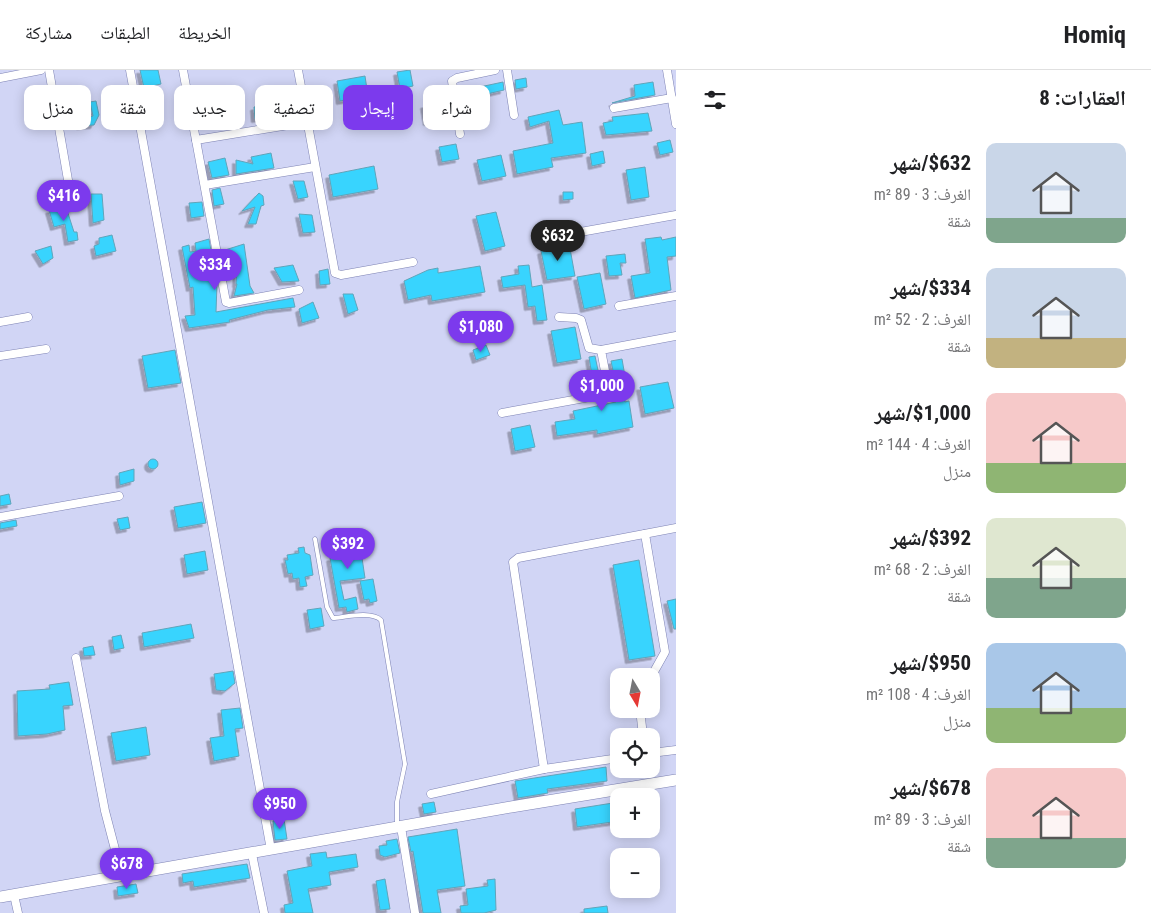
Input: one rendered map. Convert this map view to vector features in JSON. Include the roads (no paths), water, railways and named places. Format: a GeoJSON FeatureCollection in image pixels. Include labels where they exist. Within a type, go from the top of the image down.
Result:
{"type":"FeatureCollection","features":[{"type":"Feature","properties":{"kind":"main road"},"geometry":{"type":"LineString","coordinates":[[0,897],[676,780]]}},
{"type":"Feature","properties":{"kind":"street"},"geometry":{"type":"LineString","coordinates":[[0,78],[41,70]]}},
{"type":"Feature","properties":{"kind":"street"},"geometry":{"type":"LineString","coordinates":[[49,70],[68,180]]}},
{"type":"Feature","properties":{"kind":"street"},"geometry":{"type":"LineString","coordinates":[[130,70],[271,850]]}},
{"type":"Feature","properties":{"kind":"street"},"geometry":{"type":"LineString","coordinates":[[183,70],[226,302],[299,290]]}},
{"type":"Feature","properties":{"kind":"street"},"geometry":{"type":"LineString","coordinates":[[298,70],[301,85]]}},
{"type":"Feature","properties":{"kind":"street"},"geometry":{"type":"LineString","coordinates":[[460,134],[452,81],[457,78],[495,70]]}},
{"type":"Feature","properties":{"kind":"street"},"geometry":{"type":"LineString","coordinates":[[507,70],[514,115]]}},
{"type":"Feature","properties":{"kind":"street"},"geometry":{"type":"LineString","coordinates":[[667,70],[676,124]]}},
{"type":"Feature","properties":{"kind":"street"},"geometry":{"type":"LineString","coordinates":[[614,108],[672,98]]}},
{"type":"Feature","properties":{"kind":"street"},"geometry":{"type":"LineString","coordinates":[[196,140],[258,130]]}},
{"type":"Feature","properties":{"kind":"street"},"geometry":{"type":"LineString","coordinates":[[308,130],[335,273],[341,275],[413,262]]}},
{"type":"Feature","properties":{"kind":"street"},"geometry":{"type":"LineString","coordinates":[[205,185],[315,166]]}},
{"type":"Feature","properties":{"kind":"street"},"geometry":{"type":"LineString","coordinates":[[541,239],[676,215]]}},
{"type":"Feature","properties":{"kind":"street"},"geometry":{"type":"LineString","coordinates":[[619,306],[676,296]]}},
{"type":"Feature","properties":{"kind":"street"},"geometry":{"type":"LineString","coordinates":[[0,322],[28,317]]}},
{"type":"Feature","properties":{"kind":"street"},"geometry":{"type":"LineString","coordinates":[[559,317],[581,320],[590,348],[601,350],[676,336]]}},
{"type":"Feature","properties":{"kind":"street"},"geometry":{"type":"LineString","coordinates":[[0,356],[46,349]]}},
{"type":"Feature","properties":{"kind":"street"},"geometry":{"type":"LineString","coordinates":[[502,412],[601,395],[608,388],[601,350]]}},
{"type":"Feature","properties":{"kind":"street"},"geometry":{"type":"LineString","coordinates":[[0,517],[120,496]]}},
{"type":"Feature","properties":{"kind":"street"},"geometry":{"type":"LineString","coordinates":[[544,769],[513,562],[518,558],[676,528]]}},
{"type":"Feature","properties":{"kind":"street"},"geometry":{"type":"LineString","coordinates":[[645,534],[665,652],[656,668]]}},
{"type":"Feature","properties":{"kind":"street"},"geometry":{"type":"LineString","coordinates":[[76,658],[105,812],[122,876]]}},
{"type":"Feature","properties":{"kind":"street"},"geometry":{"type":"LineString","coordinates":[[660,752],[676,750]]}},
{"type":"Feature","properties":{"kind":"street"},"geometry":{"type":"LineString","coordinates":[[431,794],[544,769],[610,759]]}},
{"type":"Feature","properties":{"kind":"street"},"geometry":{"type":"LineString","coordinates":[[399,827],[415,913]]}},
{"type":"Feature","properties":{"kind":"street"},"geometry":{"type":"LineString","coordinates":[[252,854],[264,913]]}},
{"type":"Feature","properties":{"kind":"street"},"geometry":{"type":"LineString","coordinates":[[14,895],[18,913]]}},
{"type":"Feature","properties":{"kind":"lane"},"geometry":{"type":"LineString","coordinates":[[315,539],[326,608],[330,615],[333,618],[370,616],[381,620],[405,764],[396,808],[399,827]]}}]}
